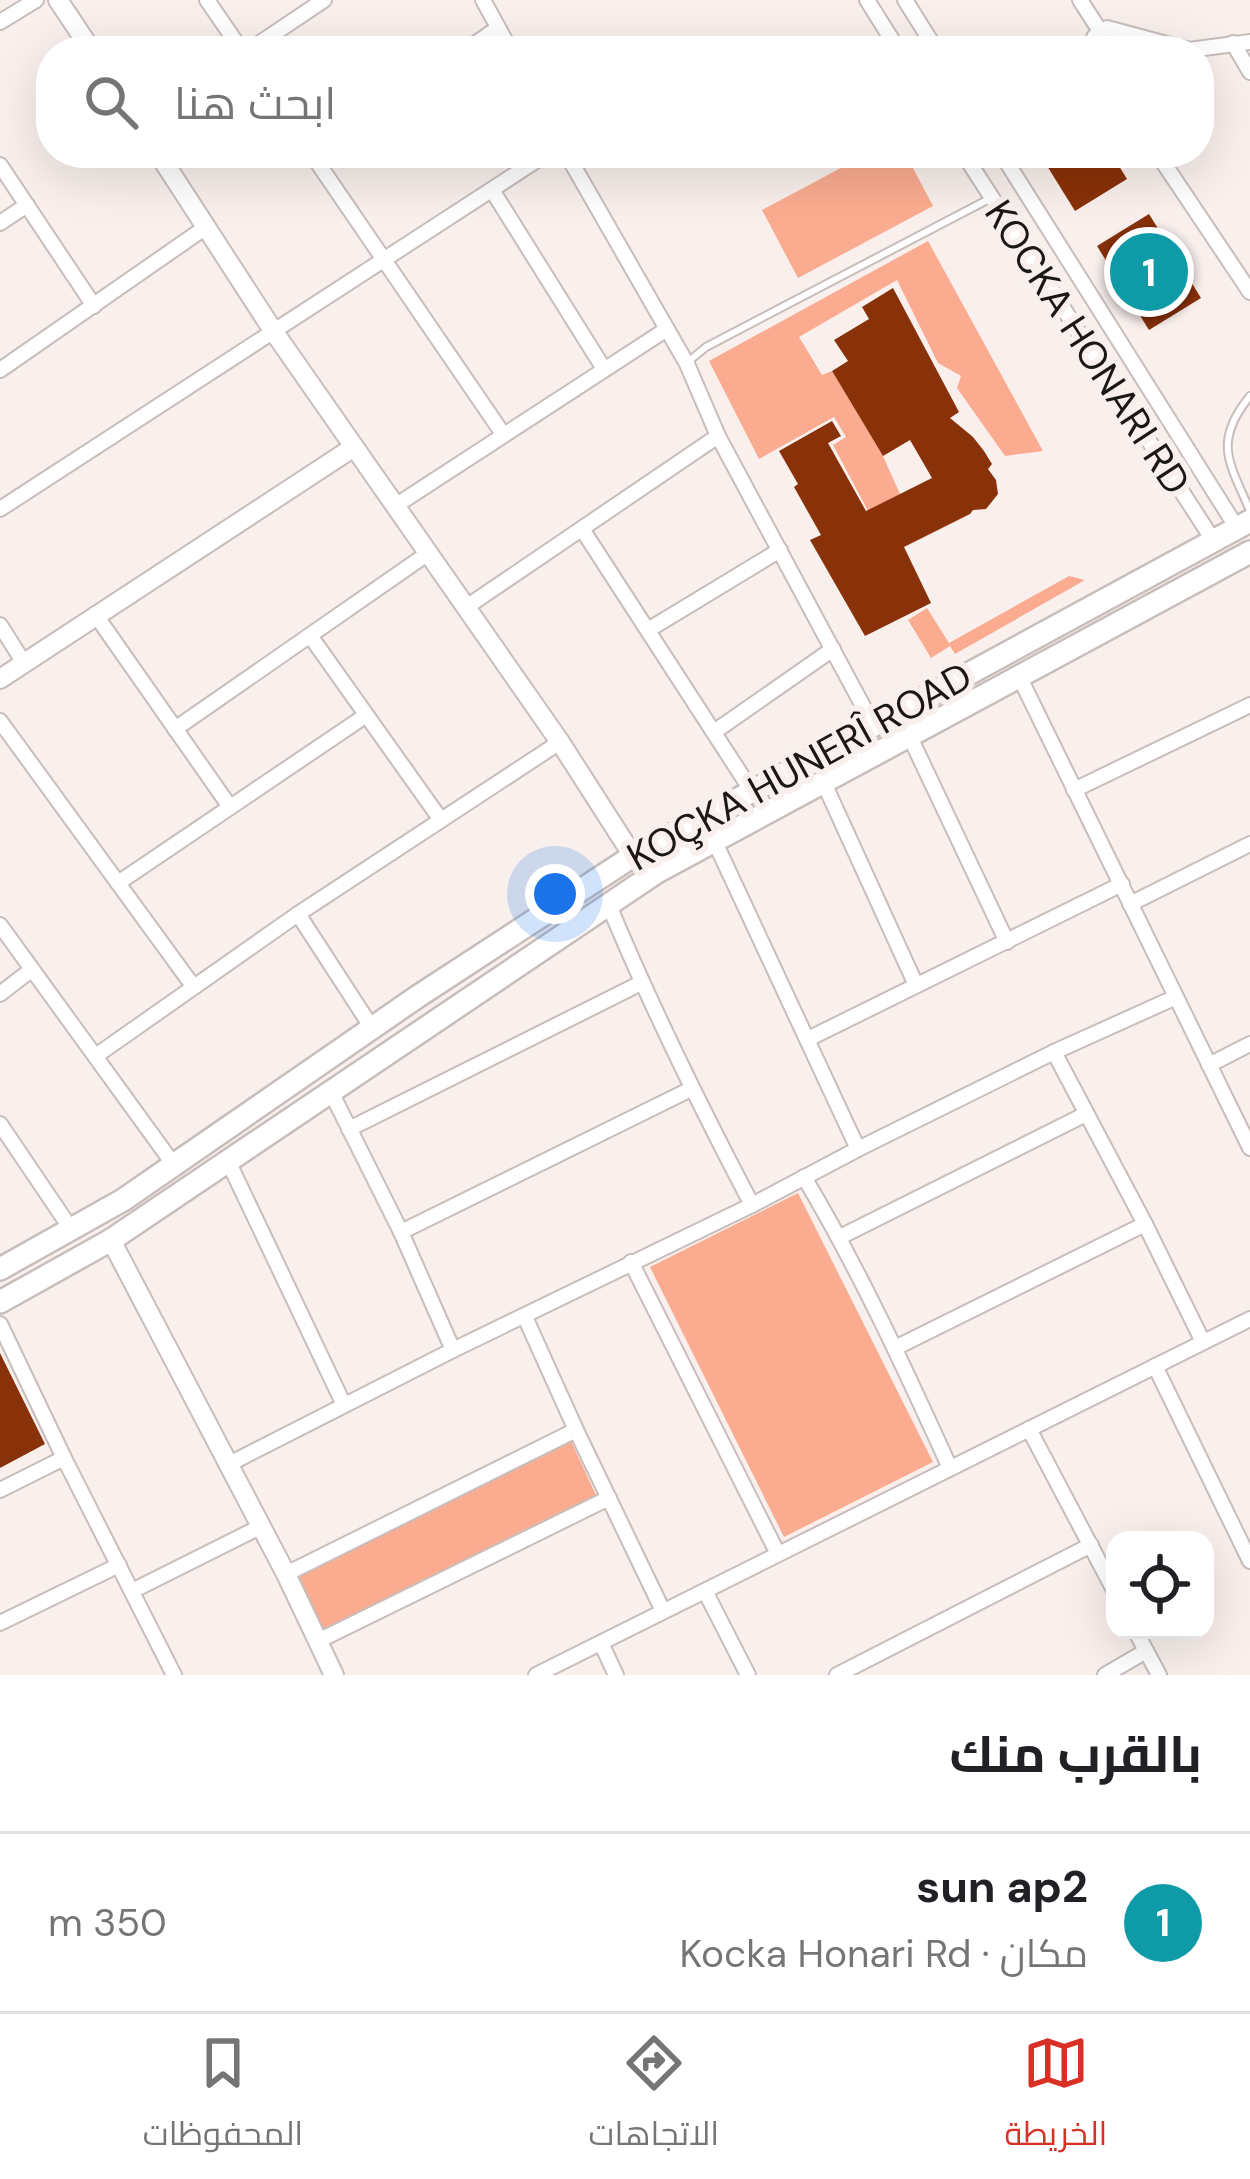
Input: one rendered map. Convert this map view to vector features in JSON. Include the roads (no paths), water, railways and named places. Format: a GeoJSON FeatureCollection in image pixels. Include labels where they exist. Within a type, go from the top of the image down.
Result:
{"type":"FeatureCollection","features":[{"type":"Feature","properties":{"kind":"main road","name":"KOÇKA HUNERÎ ROAD"},"geometry":{"type":"LineString","coordinates":[[0,1269],[123,1200],[417,997],[633,856],[1246,520]]}},
{"type":"Feature","properties":{"kind":"main road"},"geometry":{"type":"LineString","coordinates":[[0,1302],[111,1240],[608,903],[714,840],[1250,552]]}},
{"type":"Feature","properties":{"kind":"main road"},"geometry":{"type":"LineString","coordinates":[[417,997],[435,1023]]}},
{"type":"Feature","properties":{"kind":"street"},"geometry":{"type":"LineString","coordinates":[[0,22],[35,0]]}},
{"type":"Feature","properties":{"kind":"street"},"geometry":{"type":"LineString","coordinates":[[58,0],[82,36]]}},
{"type":"Feature","properties":{"kind":"street"},"geometry":{"type":"LineString","coordinates":[[207,0],[234,36]]}},
{"type":"Feature","properties":{"kind":"street"},"geometry":{"type":"LineString","coordinates":[[269,36],[325,0]]}},
{"type":"Feature","properties":{"kind":"street"},"geometry":{"type":"LineString","coordinates":[[483,0],[503,36]]}},
{"type":"Feature","properties":{"kind":"street"},"geometry":{"type":"LineString","coordinates":[[867,0],[890,36]]}},
{"type":"Feature","properties":{"kind":"street"},"geometry":{"type":"LineString","coordinates":[[905,0],[928,36]]}},
{"type":"Feature","properties":{"kind":"street"},"geometry":{"type":"LineString","coordinates":[[1080,0],[1100,31]]}},
{"type":"Feature","properties":{"kind":"street"},"geometry":{"type":"LineString","coordinates":[[487,36],[499,28]]}},
{"type":"Feature","properties":{"kind":"street"},"geometry":{"type":"LineString","coordinates":[[1096,36],[1114,28],[1141,36]]}},
{"type":"Feature","properties":{"kind":"street"},"geometry":{"type":"LineString","coordinates":[[1214,48],[1250,42]]}},
{"type":"Feature","properties":{"kind":"street"},"geometry":{"type":"LineString","coordinates":[[1233,43],[1250,72]]}},
{"type":"Feature","properties":{"kind":"street"},"geometry":{"type":"LineString","coordinates":[[0,166],[94,306]]}},
{"type":"Feature","properties":{"kind":"street"},"geometry":{"type":"LineString","coordinates":[[168,168],[274,332],[560,742],[633,856]]}},
{"type":"Feature","properties":{"kind":"street"},"geometry":{"type":"LineString","coordinates":[[323,168],[503,434]]}},
{"type":"Feature","properties":{"kind":"street"},"geometry":{"type":"LineString","coordinates":[[0,509],[525,168]]}},
{"type":"Feature","properties":{"kind":"street"},"geometry":{"type":"LineString","coordinates":[[575,168],[687,364],[718,436],[872,723]]}},
{"type":"Feature","properties":{"kind":"street","name":"KOCKA HONARI RD"},"geometry":{"type":"LineString","coordinates":[[973,168],[1214,540]]}},
{"type":"Feature","properties":{"kind":"street","name":"KOCKA HONARI RD"},"geometry":{"type":"LineString","coordinates":[[1010,168],[1089,292],[1246,520]]}},
{"type":"Feature","properties":{"kind":"street"},"geometry":{"type":"LineString","coordinates":[[1167,168],[1250,292]]}},
{"type":"Feature","properties":{"kind":"street"},"geometry":{"type":"LineString","coordinates":[[492,190],[604,369]]}},
{"type":"Feature","properties":{"kind":"street"},"geometry":{"type":"LineString","coordinates":[[0,223],[27,206]]}},
{"type":"Feature","properties":{"kind":"street"},"geometry":{"type":"LineString","coordinates":[[0,370],[206,226]]}},
{"type":"Feature","properties":{"kind":"street"},"geometry":{"type":"LineString","coordinates":[[1062,307],[1089,292]]}},
{"type":"Feature","properties":{"kind":"street"},"geometry":{"type":"LineString","coordinates":[[394,506],[668,329]]}},
{"type":"Feature","properties":{"kind":"street"},"geometry":{"type":"LineString","coordinates":[[465,608],[718,436]]}},
{"type":"Feature","properties":{"kind":"street"},"geometry":{"type":"LineString","coordinates":[[0,679],[354,447]]}},
{"type":"Feature","properties":{"kind":"street"},"geometry":{"type":"LineString","coordinates":[[582,529],[751,790]]}},
{"type":"Feature","properties":{"kind":"street"},"geometry":{"type":"LineString","coordinates":[[648,630],[779,550]]}},
{"type":"Feature","properties":{"kind":"street"},"geometry":{"type":"LineString","coordinates":[[175,729],[427,554]]}},
{"type":"Feature","properties":{"kind":"street"},"geometry":{"type":"LineString","coordinates":[[95,614],[230,807]]}},
{"type":"Feature","properties":{"kind":"street"},"geometry":{"type":"LineString","coordinates":[[0,625],[24,663]]}},
{"type":"Feature","properties":{"kind":"street"},"geometry":{"type":"LineString","coordinates":[[311,637],[440,820]]}},
{"type":"Feature","properties":{"kind":"street"},"geometry":{"type":"LineString","coordinates":[[714,732],[832,650]]}},
{"type":"Feature","properties":{"kind":"street"},"geometry":{"type":"LineString","coordinates":[[1019,676],[1250,1148]]}},
{"type":"Feature","properties":{"kind":"street"},"geometry":{"type":"LineString","coordinates":[[1075,790],[1250,705]]}},
{"type":"Feature","properties":{"kind":"street"},"geometry":{"type":"LineString","coordinates":[[118,883],[365,716]]}},
{"type":"Feature","properties":{"kind":"street"},"geometry":{"type":"LineString","coordinates":[[0,721],[193,986]]}},
{"type":"Feature","properties":{"kind":"street"},"geometry":{"type":"LineString","coordinates":[[910,735],[1007,942]]}},
{"type":"Feature","properties":{"kind":"street"},"geometry":{"type":"LineString","coordinates":[[97,1055],[298,914],[560,742]]}},
{"type":"Feature","properties":{"kind":"street"},"geometry":{"type":"LineString","coordinates":[[823,781],[916,985]]}},
{"type":"Feature","properties":{"kind":"street"},"geometry":{"type":"LineString","coordinates":[[714,840],[859,1149]]}},
{"type":"Feature","properties":{"kind":"street"},"geometry":{"type":"LineString","coordinates":[[1130,904],[1250,844]]}},
{"type":"Feature","properties":{"kind":"street"},"geometry":{"type":"LineString","coordinates":[[808,1039],[1122,884]]}},
{"type":"Feature","properties":{"kind":"street"},"geometry":{"type":"LineString","coordinates":[[608,903],[691,1089],[752,1205]]}},
{"type":"Feature","properties":{"kind":"street"},"geometry":{"type":"LineString","coordinates":[[298,914],[372,1028]]}},
{"type":"Feature","properties":{"kind":"street"},"geometry":{"type":"LineString","coordinates":[[0,925],[174,1165]]}},
{"type":"Feature","properties":{"kind":"street"},"geometry":{"type":"LineString","coordinates":[[0,994],[31,970]]}},
{"type":"Feature","properties":{"kind":"street"},"geometry":{"type":"LineString","coordinates":[[349,1130],[641,983]]}},
{"type":"Feature","properties":{"kind":"street"},"geometry":{"type":"LineString","coordinates":[[227,1465],[1054,1052],[1176,997]]}},
{"type":"Feature","properties":{"kind":"street"},"geometry":{"type":"LineString","coordinates":[[1209,1065],[1250,1044]]}},
{"type":"Feature","properties":{"kind":"street"},"geometry":{"type":"LineString","coordinates":[[1054,1052],[1203,1342]]}},
{"type":"Feature","properties":{"kind":"street"},"geometry":{"type":"LineString","coordinates":[[401,1232],[691,1089]]}},
{"type":"Feature","properties":{"kind":"street"},"geometry":{"type":"LineString","coordinates":[[331,1092],[453,1349]]}},
{"type":"Feature","properties":{"kind":"street"},"geometry":{"type":"LineString","coordinates":[[840,1238],[1086,1114]]}},
{"type":"Feature","properties":{"kind":"street"},"geometry":{"type":"LineString","coordinates":[[0,1124],[71,1229]]}},
{"type":"Feature","properties":{"kind":"street"},"geometry":{"type":"LineString","coordinates":[[228,1161],[344,1406]]}},
{"type":"Feature","properties":{"kind":"street"},"geometry":{"type":"LineString","coordinates":[[804,1177],[840,1238],[950,1468]]}},
{"type":"Feature","properties":{"kind":"street"},"geometry":{"type":"LineString","coordinates":[[895,1348],[1145,1224]]}},
{"type":"Feature","properties":{"kind":"street"},"geometry":{"type":"LineString","coordinates":[[111,1240],[334,1675]]}},
{"type":"Feature","properties":{"kind":"street"},"geometry":{"type":"LineString","coordinates":[[632,1262],[778,1554]]}},
{"type":"Feature","properties":{"kind":"street"},"geometry":{"type":"LineString","coordinates":[[525,1317],[663,1611]]}},
{"type":"Feature","properties":{"kind":"street"},"geometry":{"type":"LineString","coordinates":[[536,1675],[1250,1319]]}},
{"type":"Feature","properties":{"kind":"street"},"geometry":{"type":"LineString","coordinates":[[0,1324],[174,1675]]}},
{"type":"Feature","properties":{"kind":"street"},"geometry":{"type":"LineString","coordinates":[[1155,1366],[1250,1561]]}},
{"type":"Feature","properties":{"kind":"street"},"geometry":{"type":"LineString","coordinates":[[1030,1429],[1106,1574]]}},
{"type":"Feature","properties":{"kind":"street"},"geometry":{"type":"LineString","coordinates":[[286,1574],[576,1430]]}},
{"type":"Feature","properties":{"kind":"street"},"geometry":{"type":"LineString","coordinates":[[0,1490],[64,1458]]}},
{"type":"Feature","properties":{"kind":"street"},"geometry":{"type":"LineString","coordinates":[[318,1641],[609,1498]]}},
{"type":"Feature","properties":{"kind":"street"},"geometry":{"type":"LineString","coordinates":[[132,1591],[260,1527]]}},
{"type":"Feature","properties":{"kind":"street"},"geometry":{"type":"LineString","coordinates":[[838,1675],[1091,1545]]}},
{"type":"Feature","properties":{"kind":"street"},"geometry":{"type":"LineString","coordinates":[[0,1623],[119,1565]]}},
{"type":"Feature","properties":{"kind":"street"},"geometry":{"type":"LineString","coordinates":[[705,1591],[748,1675]]}},
{"type":"Feature","properties":{"kind":"street"},"geometry":{"type":"LineString","coordinates":[[1140,1639],[1159,1675]]}},
{"type":"Feature","properties":{"kind":"street"},"geometry":{"type":"LineString","coordinates":[[601,1642],[616,1675]]}},
{"type":"Feature","properties":{"kind":"street"},"geometry":{"type":"LineString","coordinates":[[1105,1675],[1146,1651]]}},
{"type":"Feature","properties":{"kind":"lane"},"geometry":{"type":"LineString","coordinates":[[687,364],[706,346],[992,198]]}},
{"type":"Feature","properties":{"kind":"lane"},"geometry":{"type":"LineString","coordinates":[[1246,520],[1226,451],[1235,415],[1250,397]]}},
{"type":"Feature","properties":{"kind":"place","name":"sun ap2"},"geometry":{"type":"Point","coordinates":[1149,272]}}]}
